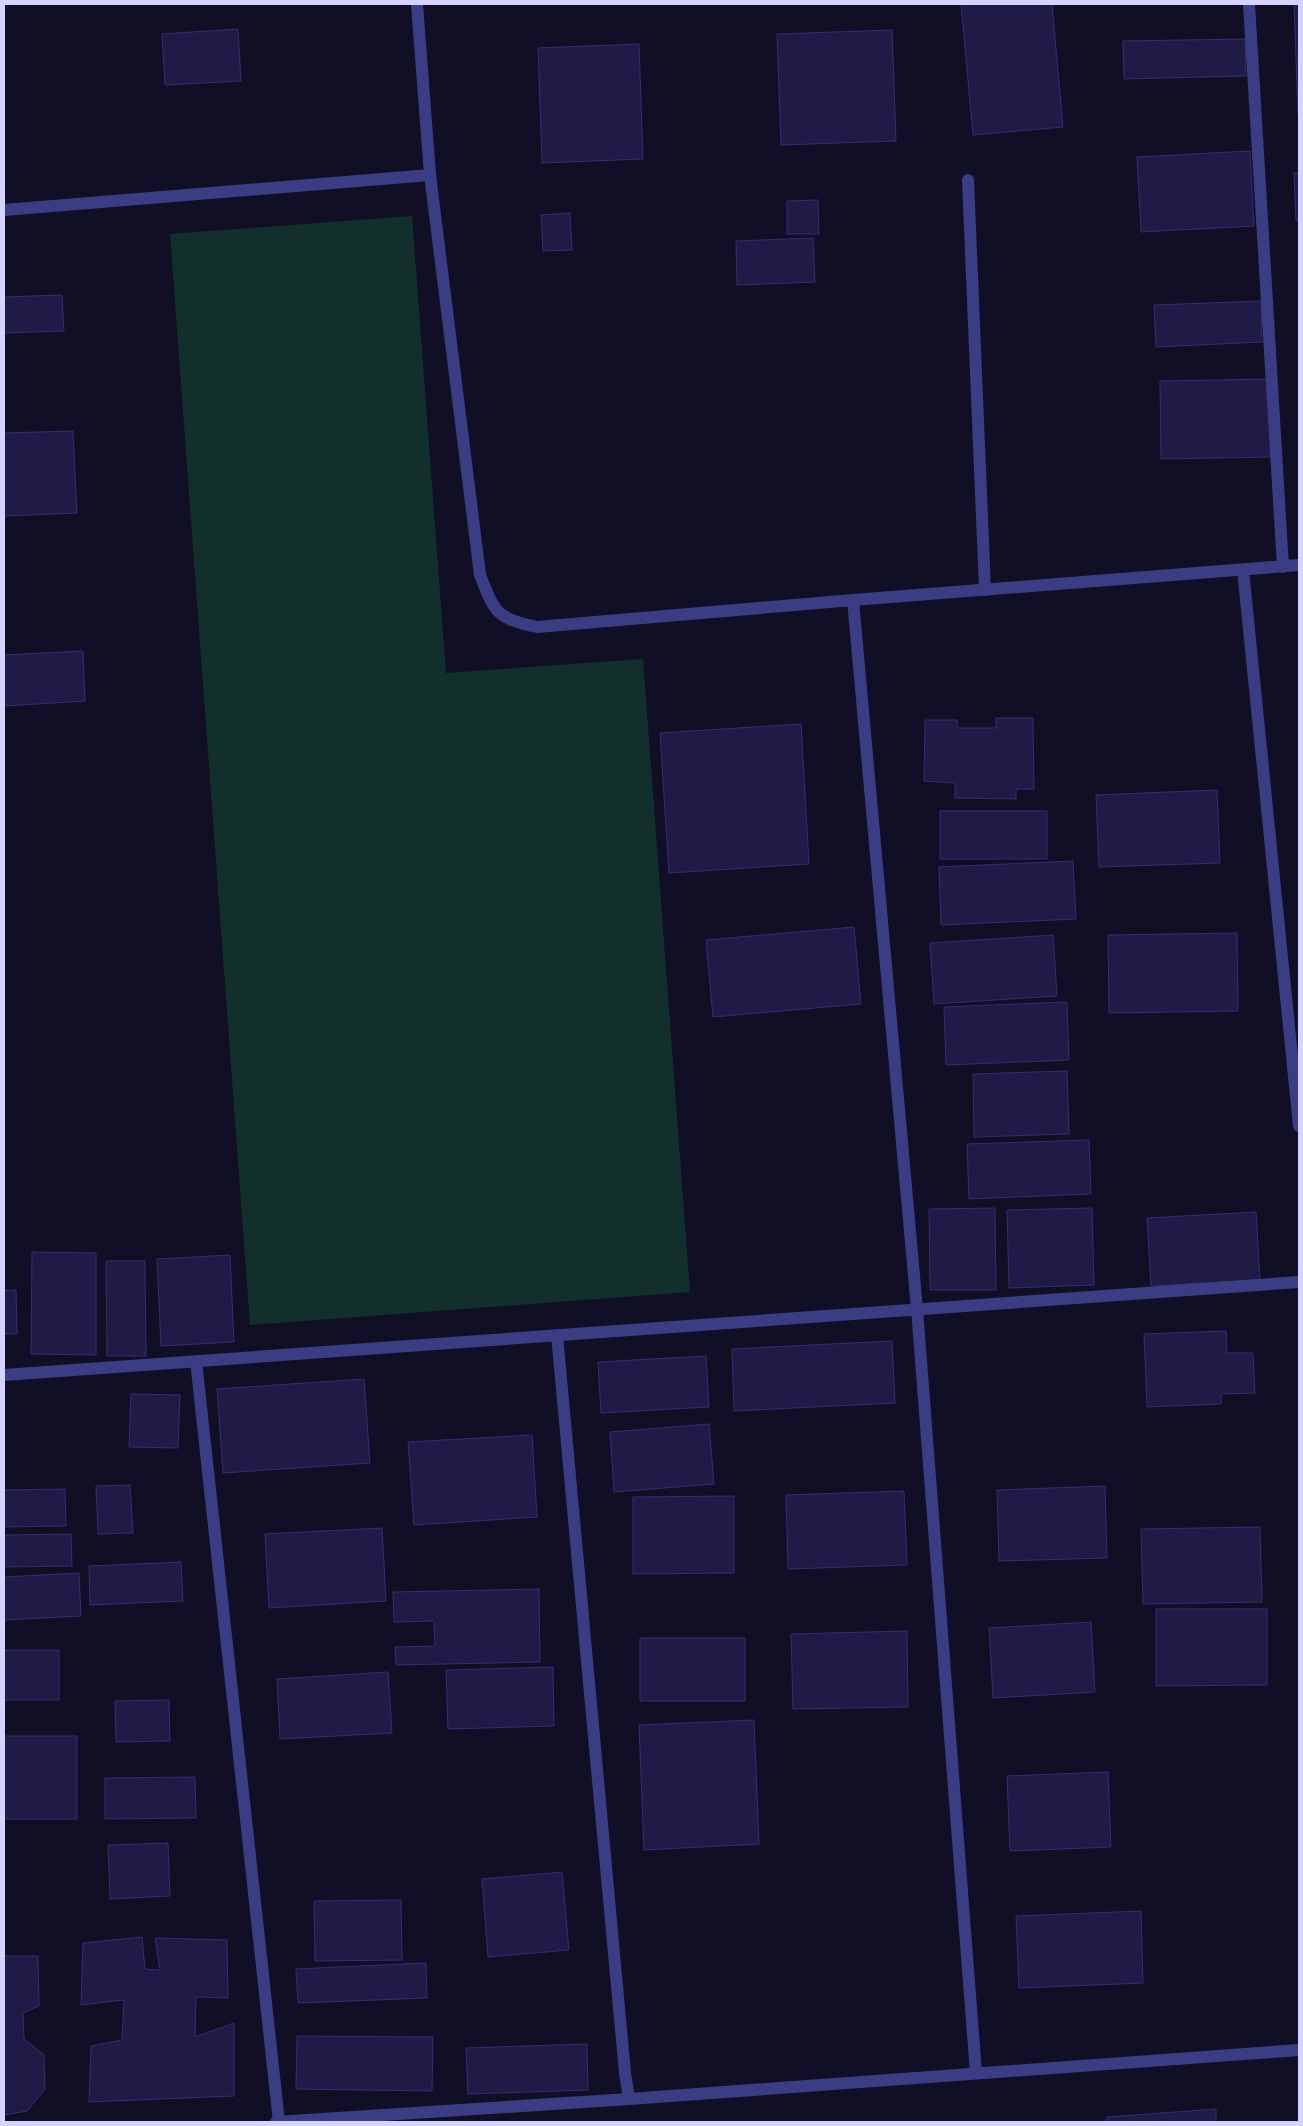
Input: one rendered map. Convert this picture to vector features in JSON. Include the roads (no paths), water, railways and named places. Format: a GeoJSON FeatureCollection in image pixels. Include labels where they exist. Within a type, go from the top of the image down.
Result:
{"type":"FeatureCollection","features":[{"type":"Feature","properties":{"kind":"street"},"geometry":{"type":"LineString","coordinates":[[417,4],[430,175],[480,575],[492,607],[511,621],[537,627],[1299,565]]}},
{"type":"Feature","properties":{"kind":"street"},"geometry":{"type":"LineString","coordinates":[[1249,4],[1283,566]]}},
{"type":"Feature","properties":{"kind":"street"},"geometry":{"type":"LineString","coordinates":[[4,210],[430,175]]}},
{"type":"Feature","properties":{"kind":"street"},"geometry":{"type":"LineString","coordinates":[[968,180],[984,590]]}},
{"type":"Feature","properties":{"kind":"street"},"geometry":{"type":"LineString","coordinates":[[1244,570],[1299,1126]]}},
{"type":"Feature","properties":{"kind":"street"},"geometry":{"type":"LineString","coordinates":[[853,600],[917,1309],[976,2074]]}},
{"type":"Feature","properties":{"kind":"street"},"geometry":{"type":"LineString","coordinates":[[4,1375],[1299,1282]]}},
{"type":"Feature","properties":{"kind":"street"},"geometry":{"type":"LineString","coordinates":[[557,1335],[625,2073],[629,2099]]}},
{"type":"Feature","properties":{"kind":"street"},"geometry":{"type":"LineString","coordinates":[[196,1361],[278,2122],[629,2099],[1299,2050]]}}]}
